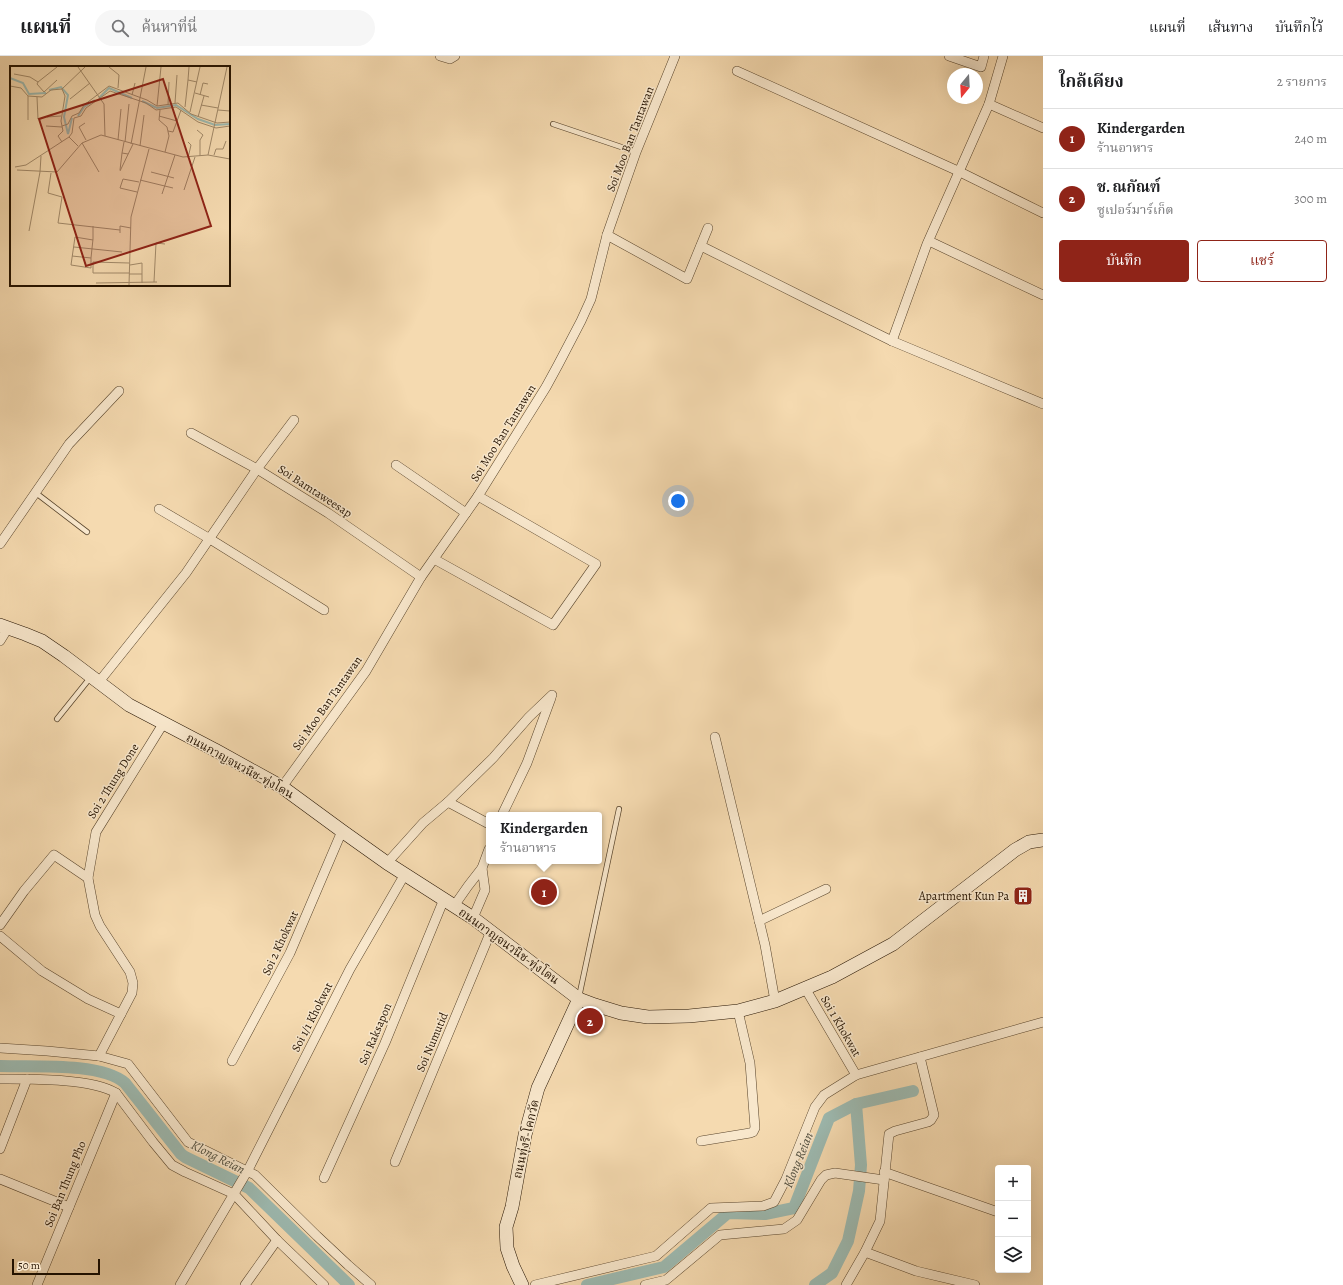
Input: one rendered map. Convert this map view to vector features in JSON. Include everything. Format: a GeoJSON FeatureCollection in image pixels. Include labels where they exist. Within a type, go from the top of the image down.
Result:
{"type":"FeatureCollection","features":[{"type":"Feature","properties":{"kind":"street"},"geometry":{"type":"LineString","coordinates":[[440,56],[450,59],[455,56]]}},
{"type":"Feature","properties":{"kind":"street","name":"Soi Moo Ban Tantawan"},"geometry":{"type":"LineString","coordinates":[[282,787],[366,671],[421,577],[478,496],[546,387],[591,299],[607,235],[636,152],[675,56]]}},
{"type":"Feature","properties":{"kind":"street"},"geometry":{"type":"LineString","coordinates":[[948,56],[981,67],[984,56]]}},
{"type":"Feature","properties":{"kind":"street"},"geometry":{"type":"LineString","coordinates":[[892,341],[929,241],[958,171],[989,104],[1003,56]]}},
{"type":"Feature","properties":{"kind":"street"},"geometry":{"type":"LineString","coordinates":[[737,72],[958,171],[1043,213]]}},
{"type":"Feature","properties":{"kind":"street"},"geometry":{"type":"LineString","coordinates":[[989,104],[1043,128]]}},
{"type":"Feature","properties":{"kind":"street"},"geometry":{"type":"LineString","coordinates":[[607,235],[687,279],[708,228]]}},
{"type":"Feature","properties":{"kind":"street"},"geometry":{"type":"LineString","coordinates":[[929,241],[1043,295]]}},
{"type":"Feature","properties":{"kind":"street"},"geometry":{"type":"LineString","coordinates":[[701,246],[892,341],[1043,404]]}},
{"type":"Feature","properties":{"kind":"street"},"geometry":{"type":"LineString","coordinates":[[0,544],[69,444],[119,391]]}},
{"type":"Feature","properties":{"kind":"street"},"geometry":{"type":"LineString","coordinates":[[94,679],[186,573],[257,469],[294,420]]}},
{"type":"Feature","properties":{"kind":"street","name":"Soi Bamtaweesap"},"geometry":{"type":"LineString","coordinates":[[191,433],[257,469],[328,513],[421,577]]}},
{"type":"Feature","properties":{"kind":"street"},"geometry":{"type":"LineString","coordinates":[[396,465],[466,513]]}},
{"type":"Feature","properties":{"kind":"street"},"geometry":{"type":"LineString","coordinates":[[434,559],[553,625],[596,564],[478,496]]}},
{"type":"Feature","properties":{"kind":"street"},"geometry":{"type":"LineString","coordinates":[[158,509],[210,539],[324,610]]}},
{"type":"Feature","properties":{"kind":"street"},"geometry":{"type":"LineString","coordinates":[[0,641],[4,626]]}},
{"type":"Feature","properties":{"kind":"street","name":"ถนนกาญจนวนิช-ทุ่งโดน"},"geometry":{"type":"LineString","coordinates":[[4,626],[25,634],[53,648],[129,705],[282,787],[387,863],[473,918],[579,999],[604,1008],[639,1016],[669,1017],[738,1011],[775,1001],[832,977],[893,944],[1014,850],[1029,842],[1043,840]]}},
{"type":"Feature","properties":{"kind":"street"},"geometry":{"type":"LineString","coordinates":[[387,863],[423,823],[448,802],[493,758],[529,717],[552,694],[527,763],[503,812]]}},
{"type":"Feature","properties":{"kind":"street","name":"Soi 2 Thung Done"},"geometry":{"type":"LineString","coordinates":[[99,1056],[132,993],[133,988],[132,978],[97,920],[92,903],[88,878],[96,832],[163,724]]}},
{"type":"Feature","properties":{"kind":"street"},"geometry":{"type":"LineString","coordinates":[[715,737],[765,945],[775,1001]]}},
{"type":"Feature","properties":{"kind":"street"},"geometry":{"type":"LineString","coordinates":[[448,802],[486,822]]}},
{"type":"Feature","properties":{"kind":"street","name":"Soi 2 Khokwat"},"geometry":{"type":"LineString","coordinates":[[232,1061],[290,953],[342,831]]}},
{"type":"Feature","properties":{"kind":"street"},"geometry":{"type":"LineString","coordinates":[[0,925],[24,891],[54,855],[88,878]]}},
{"type":"Feature","properties":{"kind":"street"},"geometry":{"type":"LineString","coordinates":[[473,918],[484,890],[482,868],[486,857]]}},
{"type":"Feature","properties":{"kind":"street","name":"Soi Raksapon"},"geometry":{"type":"LineString","coordinates":[[324,1178],[449,902],[468,886],[482,868]]}},
{"type":"Feature","properties":{"kind":"street","name":"Soi 1/1 Khokwat"},"geometry":{"type":"LineString","coordinates":[[180,1285],[247,1172],[350,969],[405,874]]}},
{"type":"Feature","properties":{"kind":"street"},"geometry":{"type":"LineString","coordinates":[[759,921],[826,889]]}},
{"type":"Feature","properties":{"kind":"street","name":"Soi Numutid"},"geometry":{"type":"LineString","coordinates":[[394,1162],[491,931]]}},
{"type":"Feature","properties":{"kind":"street"},"geometry":{"type":"LineString","coordinates":[[0,936],[42,971],[88,999],[120,1014]]}},
{"type":"Feature","properties":{"kind":"street","name":"Soi 1 Khokwat"},"geometry":{"type":"LineString","coordinates":[[805,988],[856,1075]]}},
{"type":"Feature","properties":{"kind":"street","name":"ถนนทุ่งรี-โคกวัด"},"geometry":{"type":"LineString","coordinates":[[522,1285],[513,1266],[507,1248],[506,1227],[512,1207],[525,1135],[538,1088],[579,999]]}},
{"type":"Feature","properties":{"kind":"street"},"geometry":{"type":"LineString","coordinates":[[701,1141],[750,1134],[756,1128],[747,1043],[738,1011]]}},
{"type":"Feature","properties":{"kind":"street"},"geometry":{"type":"LineString","coordinates":[[535,1285],[656,1256],[711,1208],[764,1206],[774,1202],[786,1180],[819,1100],[824,1095],[856,1075],[1043,1022]]}},
{"type":"Feature","properties":{"kind":"street"},"geometry":{"type":"LineString","coordinates":[[0,1048],[47,1050],[99,1056],[128,1064],[188,1142],[262,1180],[317,1236],[371,1285]]}},
{"type":"Feature","properties":{"kind":"street"},"geometry":{"type":"LineString","coordinates":[[846,1285],[865,1252],[880,1221],[889,1134],[928,1122],[934,1115],[920,1057]]}},
{"type":"Feature","properties":{"kind":"street"},"geometry":{"type":"LineString","coordinates":[[0,1079],[26,1079],[83,1083],[110,1089],[116,1093],[172,1165],[235,1193],[277,1240],[324,1285]]}},
{"type":"Feature","properties":{"kind":"street"},"geometry":{"type":"LineString","coordinates":[[0,1149],[26,1079]]}},
{"type":"Feature","properties":{"kind":"street","name":"Soi Ban Thung Pho"},"geometry":{"type":"LineString","coordinates":[[37,1285],[116,1093]]}},
{"type":"Feature","properties":{"kind":"street"},"geometry":{"type":"LineString","coordinates":[[645,1285],[666,1280],[720,1235],[784,1230],[797,1220],[821,1180],[826,1175],[835,1173],[864,1177],[884,1176],[995,1211]]}},
{"type":"Feature","properties":{"kind":"street"},"geometry":{"type":"LineString","coordinates":[[0,1179],[68,1207]]}},
{"type":"Feature","properties":{"kind":"street"},"geometry":{"type":"LineString","coordinates":[[245,1285],[277,1240]]}},
{"type":"Feature","properties":{"kind":"street"},"geometry":{"type":"LineString","coordinates":[[865,1252],[916,1271],[975,1285]]}},
{"type":"Feature","properties":{"kind":"lane"},"geometry":{"type":"LineString","coordinates":[[553,124],[636,152]]}},
{"type":"Feature","properties":{"kind":"lane"},"geometry":{"type":"LineString","coordinates":[[36,493],[87,532]]}},
{"type":"Feature","properties":{"kind":"lane"},"geometry":{"type":"LineString","coordinates":[[57,719],[94,679]]}},
{"type":"Feature","properties":{"kind":"lane"},"geometry":{"type":"LineString","coordinates":[[579,999],[619,809]]}},
{"type":"Feature","properties":{"kind":"waterway","name":"Klong Reian"},"geometry":{"type":"LineString","coordinates":[[0,1066],[66,1067],[100,1072],[114,1076],[125,1083],[181,1154],[249,1188],[349,1285]]}},
{"type":"Feature","properties":{"kind":"waterway","name":"Klong Reian"},"geometry":{"type":"LineString","coordinates":[[587,1285],[664,1267],[728,1213],[765,1214],[794,1208],[829,1118],[856,1104],[913,1091]]}},
{"type":"Feature","properties":{"kind":"waterway","name":"Klong Reian"},"geometry":{"type":"LineString","coordinates":[[815,1285],[832,1273],[848,1241],[859,1191],[861,1165],[856,1104]]}},
{"type":"Feature","properties":{"kind":"place","name":"Kindergarden"},"geometry":{"type":"Point","coordinates":[544,892]}},
{"type":"Feature","properties":{"kind":"place","name":"Apartment Kun Pa"},"geometry":{"type":"Point","coordinates":[1023,896]}},
{"type":"Feature","properties":{"kind":"place","name":"ช. ณกัณฑ์"},"geometry":{"type":"Point","coordinates":[590,1021]}}]}
